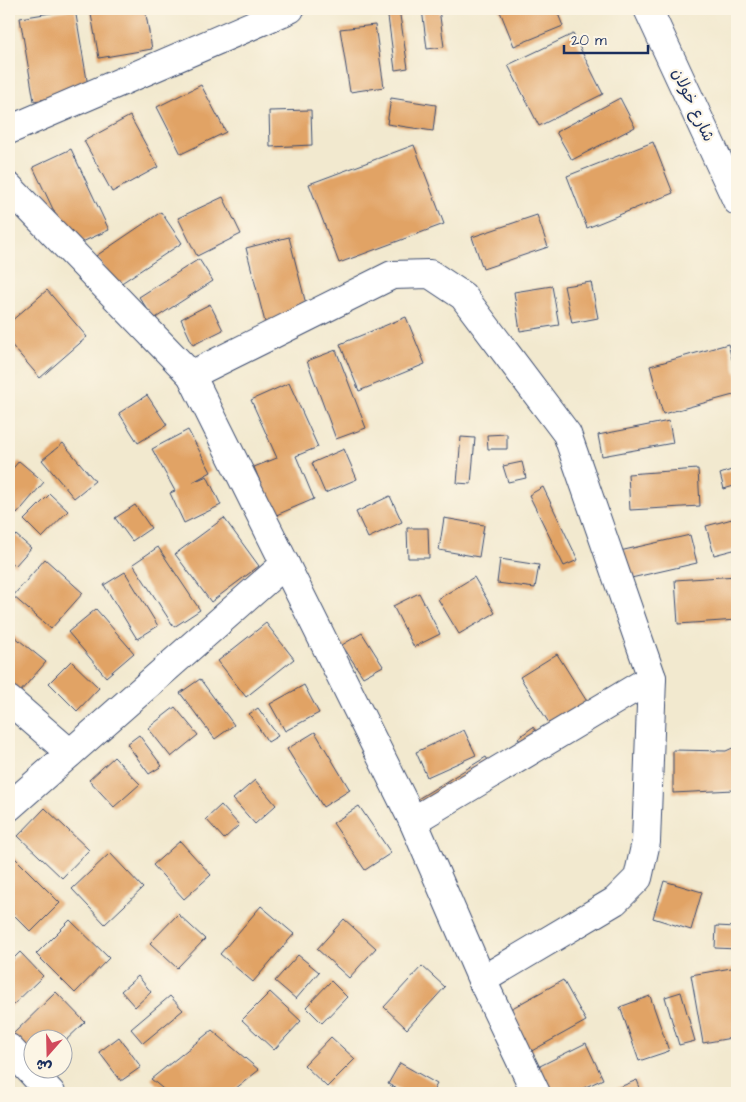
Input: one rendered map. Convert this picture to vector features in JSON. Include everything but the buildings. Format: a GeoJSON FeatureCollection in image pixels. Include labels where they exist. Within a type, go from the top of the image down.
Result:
{"type":"FeatureCollection","features":[{"type":"Feature","properties":{"kind":"street"},"geometry":{"type":"LineString","coordinates":[[9,130],[290,9]]}},
{"type":"Feature","properties":{"kind":"street","name":"شارع خولان"},"geometry":{"type":"LineString","coordinates":[[648,9],[737,201]]}},
{"type":"Feature","properties":{"kind":"street"},"geometry":{"type":"LineString","coordinates":[[9,187],[191,375],[413,821],[482,980],[536,1093]]}},
{"type":"Feature","properties":{"kind":"street"},"geometry":{"type":"LineString","coordinates":[[191,375],[392,275],[430,274],[463,296],[567,434],[652,678],[646,842],[638,878],[615,901],[482,980]]}},
{"type":"Feature","properties":{"kind":"street"},"geometry":{"type":"LineString","coordinates":[[9,807],[285,564]]}},
{"type":"Feature","properties":{"kind":"street"},"geometry":{"type":"LineString","coordinates":[[413,821],[652,678]]}},
{"type":"Feature","properties":{"kind":"street"},"geometry":{"type":"LineString","coordinates":[[9,700],[70,753]]}},
{"type":"Feature","properties":{"kind":"street"},"geometry":{"type":"LineString","coordinates":[[9,1048],[51,1093]]}}]}
